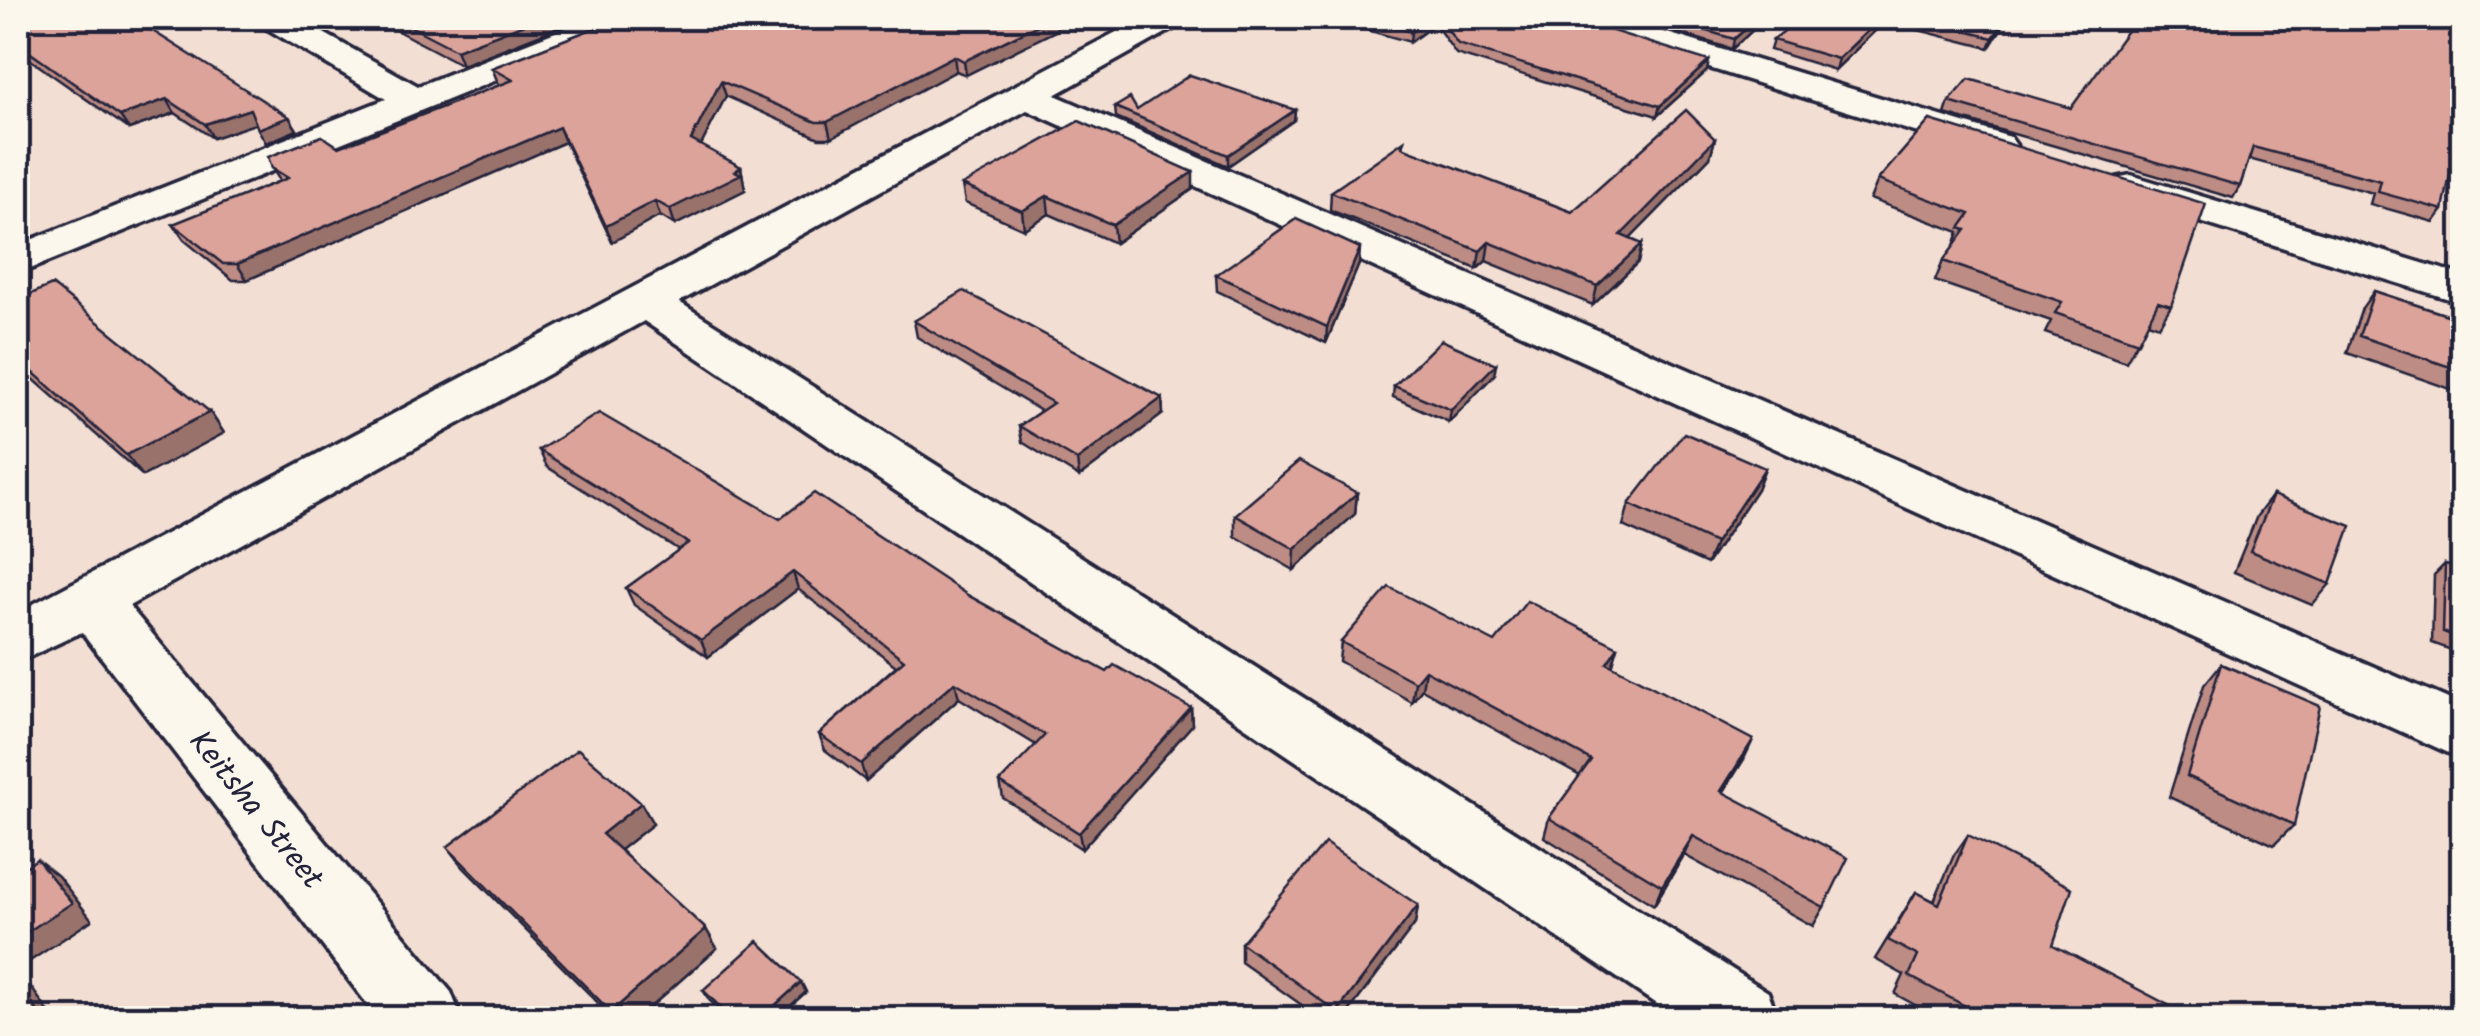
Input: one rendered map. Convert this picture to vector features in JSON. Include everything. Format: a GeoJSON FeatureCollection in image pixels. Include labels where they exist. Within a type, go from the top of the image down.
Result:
{"type":"FeatureCollection","features":[{"type":"Feature","properties":{"kind":"street"},"geometry":{"type":"LineString","coordinates":[[274,18],[415,100]]}},
{"type":"Feature","properties":{"kind":"street"},"geometry":{"type":"LineString","coordinates":[[18,261],[620,18]]}},
{"type":"Feature","properties":{"kind":"street"},"geometry":{"type":"LineString","coordinates":[[18,639],[1168,18]]}},
{"type":"Feature","properties":{"kind":"street"},"geometry":{"type":"LineString","coordinates":[[1583,18],[2032,156]]}},
{"type":"Feature","properties":{"kind":"street"},"geometry":{"type":"LineString","coordinates":[[2448,18],[2462,21]]}},
{"type":"Feature","properties":{"kind":"street"},"geometry":{"type":"LineString","coordinates":[[1024,95],[2462,733]]}},
{"type":"Feature","properties":{"kind":"street"},"geometry":{"type":"LineString","coordinates":[[2088,174],[2462,290]]}},
{"type":"Feature","properties":{"kind":"street"},"geometry":{"type":"LineString","coordinates":[[644,300],[1742,1018]]}},
{"type":"Feature","properties":{"kind":"street","name":"Keitsha Street"},"geometry":{"type":"LineString","coordinates":[[90,600],[424,1018]]}},
{"type":"Feature","properties":{"kind":"building"},"geometry":{"type":"Polygon","coordinates":[[[18,18],[132,18],[289,117],[258,129],[250,109],[205,124],[167,99],[120,116],[18,44],[18,18]]]}},
{"type":"Feature","properties":{"kind":"building"},"geometry":{"type":"Polygon","coordinates":[[[394,18],[540,18],[456,50],[394,18]]]}},
{"type":"Feature","properties":{"kind":"building"},"geometry":{"type":"Polygon","coordinates":[[[620,18],[1052,18],[964,61],[954,56],[827,122],[816,122],[721,81],[691,140],[741,167],[735,171],[741,174],[670,209],[655,201],[606,226],[559,127],[237,264],[223,264],[173,224],[288,178],[272,168],[268,157],[322,136],[339,147],[513,80],[492,68],[620,18]]]}},
{"type":"Feature","properties":{"kind":"building"},"geometry":{"type":"Polygon","coordinates":[[[1359,18],[1432,18],[1411,32],[1359,18]]]}},
{"type":"Feature","properties":{"kind":"building"},"geometry":{"type":"Polygon","coordinates":[[[1439,18],[1571,18],[1709,61],[1660,106],[1458,44],[1439,18]]]}},
{"type":"Feature","properties":{"kind":"building"},"geometry":{"type":"Polygon","coordinates":[[[1664,18],[1758,18],[1734,39],[1664,18]]]}},
{"type":"Feature","properties":{"kind":"building"},"geometry":{"type":"Polygon","coordinates":[[[1800,18],[1881,18],[1838,59],[1773,40],[1800,18]]]}},
{"type":"Feature","properties":{"kind":"building"},"geometry":{"type":"Polygon","coordinates":[[[1913,18],[2006,18],[1993,38],[1913,18]]]}},
{"type":"Feature","properties":{"kind":"building"},"geometry":{"type":"Polygon","coordinates":[[[2136,18],[2293,18],[2336,27],[2341,18],[2442,18],[2462,22],[2458,85],[2462,86],[2462,116],[2443,210],[2378,192],[2381,181],[2253,147],[2240,186],[1949,102],[1969,79],[2071,108],[2136,18]]]}},
{"type":"Feature","properties":{"kind":"building"},"geometry":{"type":"Polygon","coordinates":[[[1190,75],[1295,110],[1228,155],[1115,107],[1130,98],[1137,110],[1190,75]]]}},
{"type":"Feature","properties":{"kind":"building"},"geometry":{"type":"Polygon","coordinates":[[[1686,110],[1715,139],[1621,235],[1642,244],[1597,286],[1489,242],[1480,251],[1331,192],[1404,141],[1402,147],[1572,212],[1686,110]]]}},
{"type":"Feature","properties":{"kind":"building"},"geometry":{"type":"Polygon","coordinates":[[[1930,120],[2206,204],[2171,306],[2158,302],[2138,342],[2055,313],[2062,302],[1943,261],[1966,230],[1960,228],[1970,214],[1878,180],[1930,120]]]}},
{"type":"Feature","properties":{"kind":"building"},"geometry":{"type":"Polygon","coordinates":[[[1079,121],[1193,172],[1113,225],[1047,196],[1022,211],[962,185],[1079,121]]]}},
{"type":"Feature","properties":{"kind":"building"},"geometry":{"type":"Polygon","coordinates":[[[1296,219],[1360,248],[1327,327],[1216,275],[1296,219]]]}},
{"type":"Feature","properties":{"kind":"building"},"geometry":{"type":"Polygon","coordinates":[[[52,285],[210,412],[126,455],[18,359],[18,294],[31,294],[52,285]]]}},
{"type":"Feature","properties":{"kind":"building"},"geometry":{"type":"Polygon","coordinates":[[[964,291],[1162,398],[1077,460],[1019,426],[1053,403],[914,321],[964,291]]]}},
{"type":"Feature","properties":{"kind":"building"},"geometry":{"type":"Polygon","coordinates":[[[2374,291],[2462,320],[2462,371],[2359,336],[2374,291]]]}},
{"type":"Feature","properties":{"kind":"building"},"geometry":{"type":"Polygon","coordinates":[[[1441,340],[1496,364],[1451,410],[1394,386],[1441,340]]]}},
{"type":"Feature","properties":{"kind":"building"},"geometry":{"type":"Polygon","coordinates":[[[599,413],[780,519],[814,493],[969,596],[1107,672],[1114,665],[1191,708],[1079,833],[1000,782],[1045,735],[955,682],[861,764],[819,734],[904,660],[793,572],[701,640],[626,588],[688,543],[539,450],[599,413]]]}},
{"type":"Feature","properties":{"kind":"building"},"geometry":{"type":"Polygon","coordinates":[[[1684,433],[1765,468],[1715,543],[1629,504],[1684,433]]]}},
{"type":"Feature","properties":{"kind":"building"},"geometry":{"type":"Polygon","coordinates":[[[1299,461],[1357,493],[1295,549],[1235,515],[1299,461]]]}},
{"type":"Feature","properties":{"kind":"building"},"geometry":{"type":"Polygon","coordinates":[[[2273,495],[2351,526],[2330,584],[2250,551],[2273,495]]]}},
{"type":"Feature","properties":{"kind":"building"},"geometry":{"type":"Polygon","coordinates":[[[2445,564],[2462,569],[2462,639],[2443,632],[2445,564]]]}},
{"type":"Feature","properties":{"kind":"building"},"geometry":{"type":"Polygon","coordinates":[[[1389,587],[1495,642],[1527,601],[1618,647],[1607,663],[1753,740],[1721,791],[1848,858],[1824,907],[1693,836],[1662,886],[1549,818],[1591,760],[1425,670],[1415,682],[1341,642],[1389,587]]]}},
{"type":"Feature","properties":{"kind":"building"},"geometry":{"type":"Polygon","coordinates":[[[2221,664],[2320,706],[2294,825],[2187,776],[2221,664]]]}},
{"type":"Feature","properties":{"kind":"building"},"geometry":{"type":"Polygon","coordinates":[[[578,749],[641,803],[602,834],[706,929],[611,1012],[447,847],[578,749]]]}},
{"type":"Feature","properties":{"kind":"building"},"geometry":{"type":"Polygon","coordinates":[[[1968,835],[2072,888],[2053,945],[2193,1018],[1988,1018],[1909,976],[1918,956],[1888,940],[1916,892],[1939,904],[1968,835]]]}},
{"type":"Feature","properties":{"kind":"building"},"geometry":{"type":"Polygon","coordinates":[[[1325,843],[1418,905],[1337,1012],[1241,943],[1325,843]]]}},
{"type":"Feature","properties":{"kind":"building"},"geometry":{"type":"Polygon","coordinates":[[[37,859],[72,903],[18,938],[18,872],[37,859]]]}},
{"type":"Feature","properties":{"kind":"building"},"geometry":{"type":"Polygon","coordinates":[[[758,941],[801,982],[761,1018],[731,1018],[703,990],[758,941]]]}},
{"type":"Feature","properties":{"kind":"building"},"geometry":{"type":"Polygon","coordinates":[[[18,983],[42,1018],[18,1018],[18,983]]]}}]}
